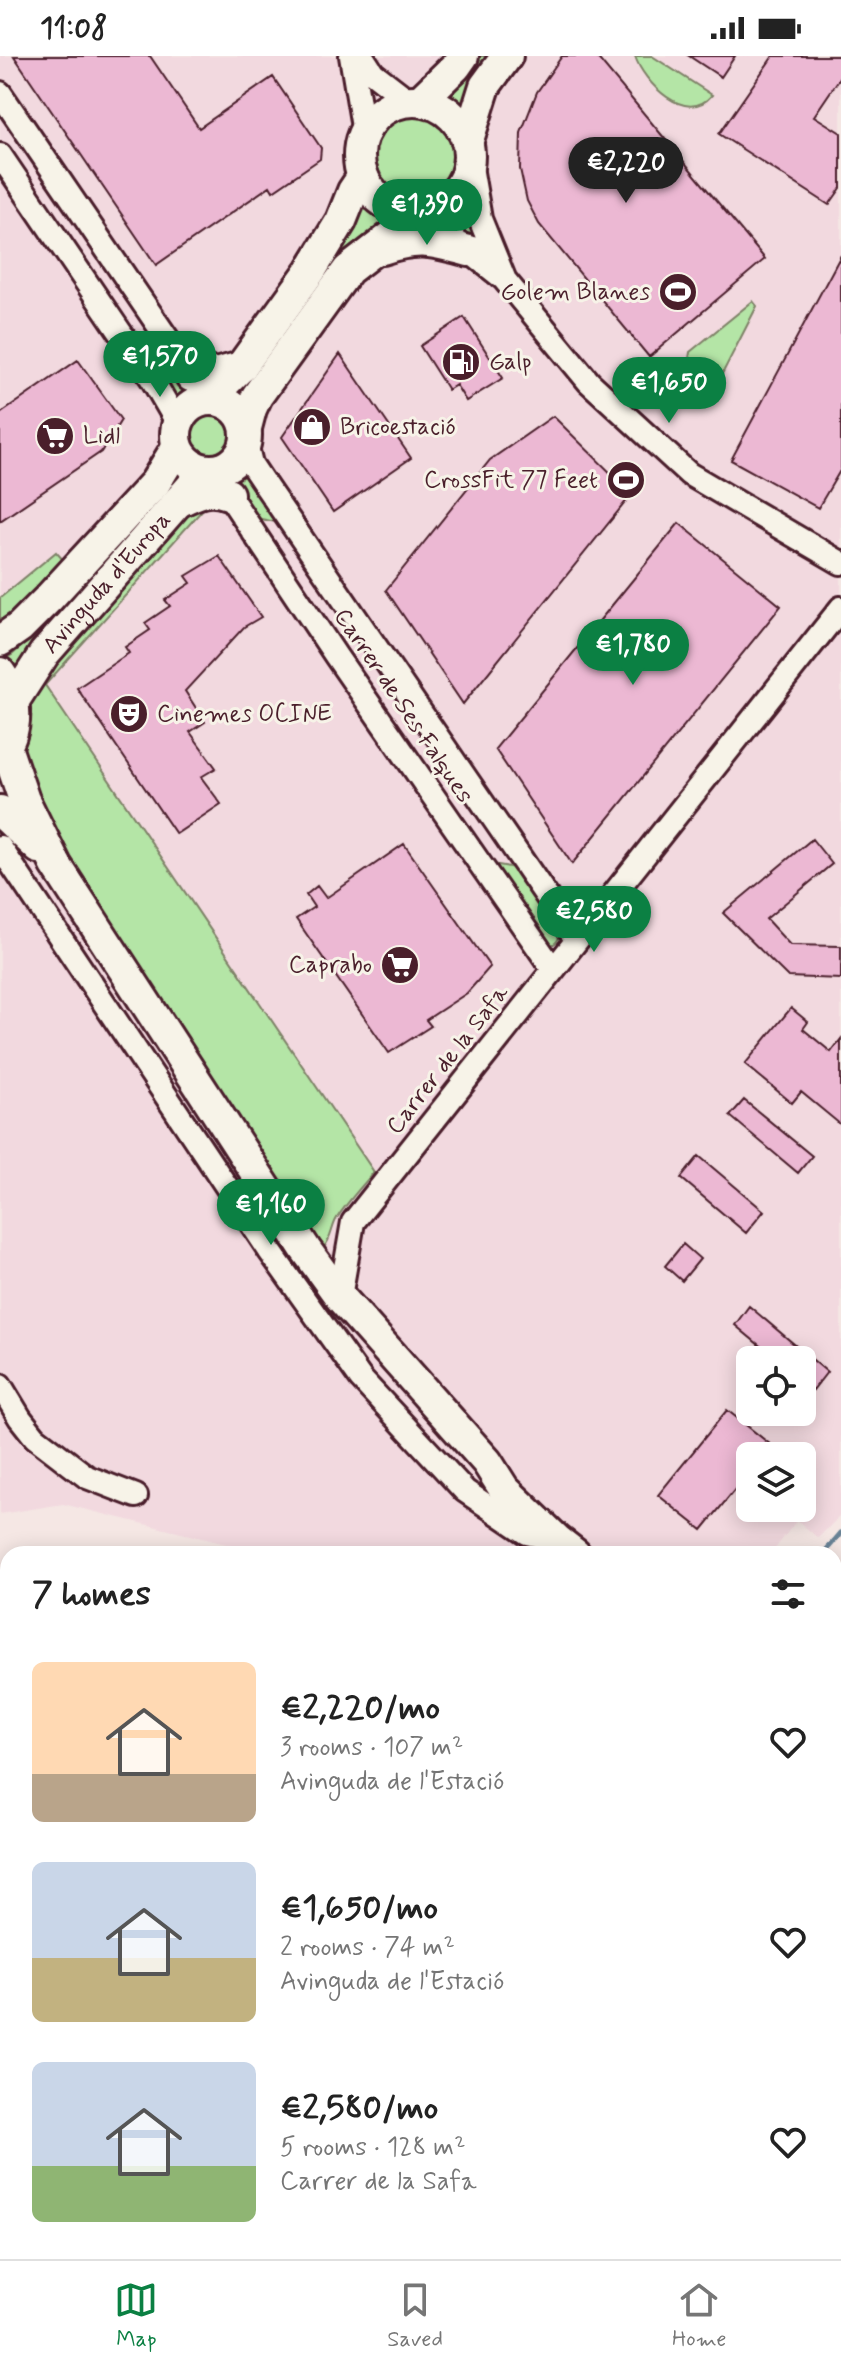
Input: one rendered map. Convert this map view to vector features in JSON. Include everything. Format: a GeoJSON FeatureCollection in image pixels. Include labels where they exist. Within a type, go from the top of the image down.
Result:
{"type":"FeatureCollection","features":[{"type":"Feature","properties":{"kind":"street"},"geometry":{"type":"LineString","coordinates":[[351,56],[364,133]]}},
{"type":"Feature","properties":{"kind":"street"},"geometry":{"type":"LineString","coordinates":[[362,56],[373,73],[414,100],[438,107],[459,126],[469,151],[480,219],[504,279]]}},
{"type":"Feature","properties":{"kind":"street"},"geometry":{"type":"LineString","coordinates":[[463,56],[456,66],[414,100],[382,111],[364,133],[359,154],[363,176],[376,196],[396,208],[423,210],[431,221],[504,279],[589,382],[689,474],[841,563]]}},
{"type":"Feature","properties":{"kind":"street"},"geometry":{"type":"LineString","coordinates":[[0,155],[152,379],[177,434],[182,456],[216,478],[239,457],[257,396],[348,270],[423,210],[448,200],[463,183],[485,86],[507,56]]}},
{"type":"Feature","properties":{"kind":"street"},"geometry":{"type":"LineString","coordinates":[[0,93],[205,391],[229,403],[240,414],[246,436]]}},
{"type":"Feature","properties":{"kind":"street"},"geometry":{"type":"LineString","coordinates":[[177,434],[185,410],[205,391],[220,388],[241,367],[311,270],[341,221],[363,176]]}},
{"type":"Feature","properties":{"kind":"street"},"geometry":{"type":"LineString","coordinates":[[368,253],[423,240],[469,251]]}},
{"type":"Feature","properties":{"kind":"street","name":"Avinguda d'Europa"},"geometry":{"type":"LineString","coordinates":[[0,641],[20,627],[48,599],[155,483],[177,434]]}},
{"type":"Feature","properties":{"kind":"street","name":"Carrer de Ses Falques"},"geometry":{"type":"LineString","coordinates":[[246,436],[251,464],[576,939]]}},
{"type":"Feature","properties":{"kind":"street","name":"Avinguda d'Europa"},"geometry":{"type":"LineString","coordinates":[[13,702],[44,654],[178,502],[216,478]]}},
{"type":"Feature","properties":{"kind":"street","name":"Carrer de Ses Falques"},"geometry":{"type":"LineString","coordinates":[[216,478],[553,969]]}},
{"type":"Feature","properties":{"kind":"street","name":"Carrer de la Safa"},"geometry":{"type":"LineString","coordinates":[[340,1297],[353,1222],[841,608]]}},
{"type":"Feature","properties":{"kind":"street"},"geometry":{"type":"LineString","coordinates":[[0,673],[13,702],[13,728],[3,752],[56,865],[288,1223],[340,1297],[487,1462],[504,1489],[565,1546]]}},
{"type":"Feature","properties":{"kind":"street"},"geometry":{"type":"LineString","coordinates":[[0,811],[56,865]]}},
{"type":"Feature","properties":{"kind":"street"},"geometry":{"type":"LineString","coordinates":[[0,847],[269,1250],[361,1379],[465,1491],[527,1533],[563,1546]]}},
{"type":"Feature","properties":{"kind":"street"},"geometry":{"type":"LineString","coordinates":[[0,1385],[35,1437],[87,1477],[136,1496]]}},
{"type":"Feature","properties":{"kind":"street"},"geometry":{"type":"LineString","coordinates":[[465,1491],[479,1486],[487,1462]]}},
{"type":"Feature","properties":{"kind":"shaded area"},"geometry":{"type":"Polygon","coordinates":[[[0,56],[841,56],[841,1515],[818,1538],[799,1522],[816,1522],[816,1442],[736,1442],[736,1522],[795,1522],[777,1546],[234,1546],[63,1504],[0,1514],[0,56]]]}},
{"type":"Feature","properties":{"kind":"green space"},"geometry":{"type":"Polygon","coordinates":[[[481,56],[497,56],[463,121],[441,101],[455,89],[481,56]]]}},
{"type":"Feature","properties":{"kind":"green space"},"geometry":{"type":"Polygon","coordinates":[[[635,56],[652,56],[712,95],[702,103],[690,106],[678,103],[656,88],[635,56]]]}},
{"type":"Feature","properties":{"kind":"green space"},"geometry":{"type":"Polygon","coordinates":[[[406,115],[422,115],[443,126],[454,147],[454,163],[443,184],[422,195],[406,195],[392,189],[380,177],[374,163],[374,147],[380,133],[392,121],[406,115]]]}},
{"type":"Feature","properties":{"kind":"green space"},"geometry":{"type":"Polygon","coordinates":[[[464,190],[485,246],[436,218],[437,210],[464,190]]]}},
{"type":"Feature","properties":{"kind":"green space"},"geometry":{"type":"Polygon","coordinates":[[[365,195],[404,214],[244,412],[226,396],[365,195]]]}},
{"type":"Feature","properties":{"kind":"green space"},"geometry":{"type":"Polygon","coordinates":[[[753,301],[757,306],[717,384],[689,359],[690,352],[753,301]]]}},
{"type":"Feature","properties":{"kind":"green space"},"geometry":{"type":"Polygon","coordinates":[[[139,352],[168,356],[196,393],[173,407],[139,352]]]}},
{"type":"Feature","properties":{"kind":"green space"},"geometry":{"type":"Polygon","coordinates":[[[211,413],[227,420],[234,436],[227,452],[211,459],[195,452],[188,436],[195,420],[211,413]]]}},
{"type":"Feature","properties":{"kind":"green space"},"geometry":{"type":"Polygon","coordinates":[[[239,459],[281,523],[251,517],[220,474],[239,459]]]}},
{"type":"Feature","properties":{"kind":"green space"},"geometry":{"type":"Polygon","coordinates":[[[177,464],[193,475],[20,682],[2,660],[32,637],[162,490],[177,464]]]}},
{"type":"Feature","properties":{"kind":"green space"},"geometry":{"type":"Polygon","coordinates":[[[187,505],[205,507],[45,685],[374,1172],[337,1218],[324,1247],[168,1016],[30,792],[22,766],[26,728],[24,696],[187,505]]]}},
{"type":"Feature","properties":{"kind":"green space"},"geometry":{"type":"Polygon","coordinates":[[[56,552],[65,562],[0,624],[0,598],[56,552]]]}},
{"type":"Feature","properties":{"kind":"green space"},"geometry":{"type":"Polygon","coordinates":[[[487,863],[515,868],[560,931],[555,943],[548,946],[487,863]]]}},
{"type":"Feature","properties":{"kind":"building"},"geometry":{"type":"Polygon","coordinates":[[[14,56],[150,56],[199,128],[273,77],[321,148],[320,159],[273,191],[270,186],[156,265],[14,56]]]}},
{"type":"Feature","properties":{"kind":"building"},"geometry":{"type":"Polygon","coordinates":[[[562,56],[596,56],[765,259],[649,357],[539,224],[527,201],[520,169],[521,133],[537,92],[562,56]]]}},
{"type":"Feature","properties":{"kind":"building"},"geometry":{"type":"Polygon","coordinates":[[[689,56],[735,56],[721,77],[689,56]]]}},
{"type":"Feature","properties":{"kind":"building"},"geometry":{"type":"Polygon","coordinates":[[[773,56],[841,56],[841,76],[814,116],[841,133],[841,188],[829,205],[719,134],[773,56]]]}},
{"type":"Feature","properties":{"kind":"building"},"geometry":{"type":"Polygon","coordinates":[[[841,255],[841,469],[818,508],[731,460],[841,255]]]}},
{"type":"Feature","properties":{"kind":"building","name":"Galp"},"geometry":{"type":"Polygon","coordinates":[[[464,317],[503,378],[466,401],[456,385],[448,390],[420,346],[464,317]]]}},
{"type":"Feature","properties":{"kind":"building"},"geometry":{"type":"Polygon","coordinates":[[[340,354],[411,458],[333,512],[282,437],[340,354]]]}},
{"type":"Feature","properties":{"kind":"building","name":"Lidl"},"geometry":{"type":"Polygon","coordinates":[[[78,360],[121,420],[101,452],[0,521],[0,414],[78,360]]]}},
{"type":"Feature","properties":{"kind":"building"},"geometry":{"type":"Polygon","coordinates":[[[553,416],[632,494],[463,704],[386,590],[490,460],[553,416]]]}},
{"type":"Feature","properties":{"kind":"building"},"geometry":{"type":"Polygon","coordinates":[[[679,523],[781,606],[572,864],[495,749],[679,523]]]}},
{"type":"Feature","properties":{"kind":"building"},"geometry":{"type":"Polygon","coordinates":[[[219,556],[261,617],[244,627],[185,691],[205,722],[190,732],[216,768],[201,777],[221,804],[176,834],[77,688],[129,653],[125,647],[150,630],[145,623],[170,606],[165,600],[191,583],[186,576],[219,556]]]}},
{"type":"Feature","properties":{"kind":"building"},"geometry":{"type":"Polygon","coordinates":[[[812,839],[832,864],[766,919],[790,945],[841,946],[841,979],[788,977],[723,913],[812,839]]]}},
{"type":"Feature","properties":{"kind":"building"},"geometry":{"type":"Polygon","coordinates":[[[404,844],[490,967],[467,993],[426,1020],[431,1026],[389,1053],[296,919],[314,907],[306,895],[317,886],[326,898],[404,844]]]}},
{"type":"Feature","properties":{"kind":"building"},"geometry":{"type":"Polygon","coordinates":[[[791,1008],[808,1022],[803,1029],[831,1052],[841,1039],[841,1125],[801,1092],[792,1103],[745,1064],[791,1008]]]}},
{"type":"Feature","properties":{"kind":"building"},"geometry":{"type":"Polygon","coordinates":[[[744,1100],[812,1156],[798,1173],[730,1116],[744,1100]]]}},
{"type":"Feature","properties":{"kind":"building"},"geometry":{"type":"Polygon","coordinates":[[[699,1156],[764,1211],[746,1233],[681,1178],[699,1156]]]}},
{"type":"Feature","properties":{"kind":"building"},"geometry":{"type":"Polygon","coordinates":[[[683,1244],[700,1259],[682,1281],[665,1266],[683,1244]]]}},
{"type":"Feature","properties":{"kind":"building"},"geometry":{"type":"Polygon","coordinates":[[[749,1306],[796,1346],[760,1346],[735,1325],[749,1306]]]}},
{"type":"Feature","properties":{"kind":"building"},"geometry":{"type":"Polygon","coordinates":[[[816,1363],[827,1372],[816,1386],[816,1363]]]}},
{"type":"Feature","properties":{"kind":"building"},"geometry":{"type":"Polygon","coordinates":[[[727,1410],[736,1417],[736,1426],[747,1426],[767,1442],[736,1442],[736,1488],[702,1530],[658,1495],[727,1410]]]}},
{"type":"Feature","properties":{"kind":"waterway"},"geometry":{"type":"LineString","coordinates":[[830,1546],[841,1533]]}},
{"type":"Feature","properties":{"kind":"place","name":"Golem Blanes"},"geometry":{"type":"Point","coordinates":[678,292]}},
{"type":"Feature","properties":{"kind":"place","name":"Galp"},"geometry":{"type":"Point","coordinates":[461,362]}},
{"type":"Feature","properties":{"kind":"place","name":"Bricoestació"},"geometry":{"type":"Point","coordinates":[312,427]}},
{"type":"Feature","properties":{"kind":"place","name":"Lidl"},"geometry":{"type":"Point","coordinates":[55,436]}},
{"type":"Feature","properties":{"kind":"place","name":"CrossFit 77 Feet"},"geometry":{"type":"Point","coordinates":[626,480]}},
{"type":"Feature","properties":{"kind":"place","name":"Cinemes OCINE"},"geometry":{"type":"Point","coordinates":[129,714]}},
{"type":"Feature","properties":{"kind":"place","name":"Caprabo"},"geometry":{"type":"Point","coordinates":[400,965]}}]}
